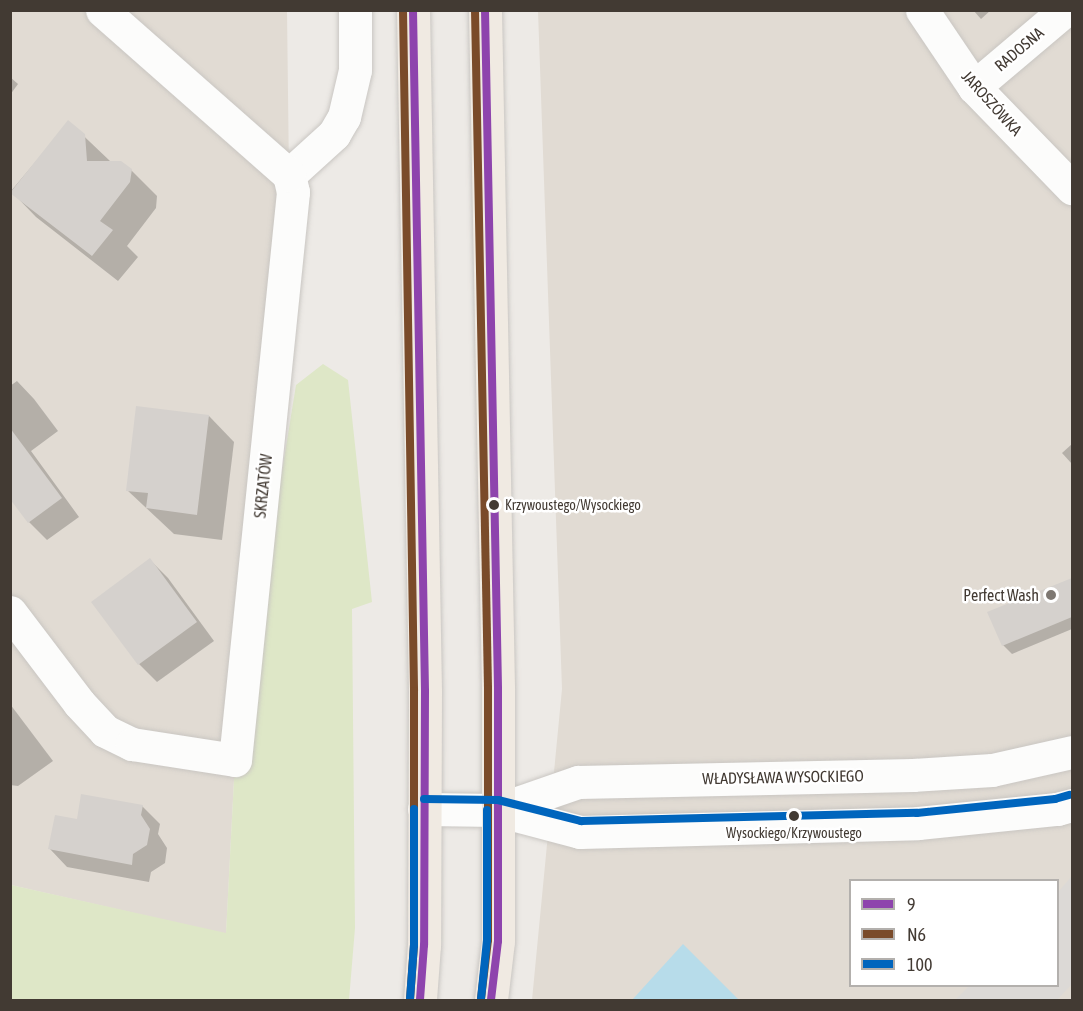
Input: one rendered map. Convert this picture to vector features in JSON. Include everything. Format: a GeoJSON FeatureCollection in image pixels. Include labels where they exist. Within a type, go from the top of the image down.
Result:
{"type":"FeatureCollection","features":[{"type":"Feature","properties":{"kind":"main road"},"geometry":{"type":"LineString","coordinates":[[413,10],[424,809],[424,945],[420,1000]]}},
{"type":"Feature","properties":{"kind":"main road"},"geometry":{"type":"LineString","coordinates":[[485,10],[497,678],[498,941],[491,1000]]}},
{"type":"Feature","properties":{"kind":"street"},"geometry":{"type":"LineString","coordinates":[[102,10],[289,175],[334,134],[344,117],[356,70],[355,10]]}},
{"type":"Feature","properties":{"kind":"street","name":"JAROSZÓWKA"},"geometry":{"type":"LineString","coordinates":[[922,10],[974,87],[1072,188]]}},
{"type":"Feature","properties":{"kind":"street","name":"RADOSNA"},"geometry":{"type":"LineString","coordinates":[[974,87],[1065,10]]}},
{"type":"Feature","properties":{"kind":"street","name":"SKRZATÓW"},"geometry":{"type":"LineString","coordinates":[[10,612],[79,703],[105,731],[132,744],[235,760],[293,206],[289,175]]}},
{"type":"Feature","properties":{"kind":"street","name":"WŁADYSŁAWA WYSOCKIEGO"},"geometry":{"type":"LineString","coordinates":[[497,810],[578,782],[913,775],[992,770],[1072,752]]}},
{"type":"Feature","properties":{"kind":"street","name":"WŁADYSŁAWA WYSOCKIEGO"},"geometry":{"type":"LineString","coordinates":[[424,809],[497,810],[580,832],[918,823],[1057,809],[1072,805]]}},
{"type":"Feature","properties":{"kind":"shaded area"},"geometry":{"type":"Polygon","coordinates":[[[11,11],[287,11],[289,175],[235,760],[226,934],[11,885],[11,11]]]}},
{"type":"Feature","properties":{"kind":"shaded area"},"geometry":{"type":"Polygon","coordinates":[[[538,11],[1072,11],[1072,1000],[532,1000],[562,689],[538,11]]]}},
{"type":"Feature","properties":{"kind":"shaded area"},"geometry":{"type":"Polygon","coordinates":[[[1072,876],[1072,984],[1057,1000],[955,1000],[968,987],[1059,987],[1059,891],[1072,876]]]}},
{"type":"Feature","properties":{"kind":"green space"},"geometry":{"type":"Polygon","coordinates":[[[323,364],[348,380],[372,602],[352,609],[355,928],[349,1000],[11,1000],[11,885],[226,933],[235,760],[296,385],[323,364]]]}},
{"type":"Feature","properties":{"kind":"water"},"geometry":{"type":"Polygon","coordinates":[[[683,944],[739,1000],[632,1000],[683,944]]]}},
{"type":"Feature","properties":{"kind":"building"},"geometry":{"type":"Polygon","coordinates":[[[68,120],[85,134],[87,161],[121,161],[132,169],[130,182],[100,221],[113,230],[92,256],[10,193],[68,120]]]}},
{"type":"Feature","properties":{"kind":"building"},"geometry":{"type":"Polygon","coordinates":[[[136,406],[209,415],[197,515],[146,508],[148,493],[126,491],[136,406]]]}},
{"type":"Feature","properties":{"kind":"building"},"geometry":{"type":"Polygon","coordinates":[[[10,428],[62,498],[28,523],[10,499],[10,428]]]}},
{"type":"Feature","properties":{"kind":"building"},"geometry":{"type":"Polygon","coordinates":[[[150,558],[197,622],[138,665],[91,602],[150,558]]]}},
{"type":"Feature","properties":{"kind":"building","name":"Perfect Wash"},"geometry":{"type":"Polygon","coordinates":[[[1072,578],[1072,617],[1002,646],[987,612],[1072,578]]]}},
{"type":"Feature","properties":{"kind":"building"},"geometry":{"type":"Polygon","coordinates":[[[81,794],[143,805],[141,815],[150,829],[147,845],[133,854],[132,865],[48,849],[55,815],[77,819],[81,794]]]}},
{"type":"Feature","properties":{"kind":"transit line","name":"N6"},"geometry":{"type":"LineString","coordinates":[[403,10],[414,691],[414,945],[410,999]]}},
{"type":"Feature","properties":{"kind":"transit line","name":"9"},"geometry":{"type":"LineString","coordinates":[[413,10],[425,691],[424,945],[420,1000]]}},
{"type":"Feature","properties":{"kind":"transit line","name":"N6"},"geometry":{"type":"LineString","coordinates":[[475,10],[488,689],[488,940],[481,999]]}},
{"type":"Feature","properties":{"kind":"transit line","name":"9"},"geometry":{"type":"LineString","coordinates":[[485,10],[498,689],[498,941],[491,1000]]}},
{"type":"Feature","properties":{"kind":"transit line","name":"100"},"geometry":{"type":"LineString","coordinates":[[424,799],[498,800],[581,821],[917,813],[1055,799],[1069,795]]}},
{"type":"Feature","properties":{"kind":"transit line","name":"100"},"geometry":{"type":"LineString","coordinates":[[410,999],[414,945],[414,809]]}},
{"type":"Feature","properties":{"kind":"transit line","name":"100"},"geometry":{"type":"LineString","coordinates":[[481,999],[487,940],[487,810]]}},
{"type":"Feature","properties":{"kind":"place","name":"Krzywoustego/Wysockiego"},"geometry":{"type":"Point","coordinates":[494,505]}},
{"type":"Feature","properties":{"kind":"place","name":"Perfect Wash"},"geometry":{"type":"Point","coordinates":[1051,595]}},
{"type":"Feature","properties":{"kind":"place","name":"Wysockiego/Krzywoustego"},"geometry":{"type":"Point","coordinates":[794,816]}}]}
